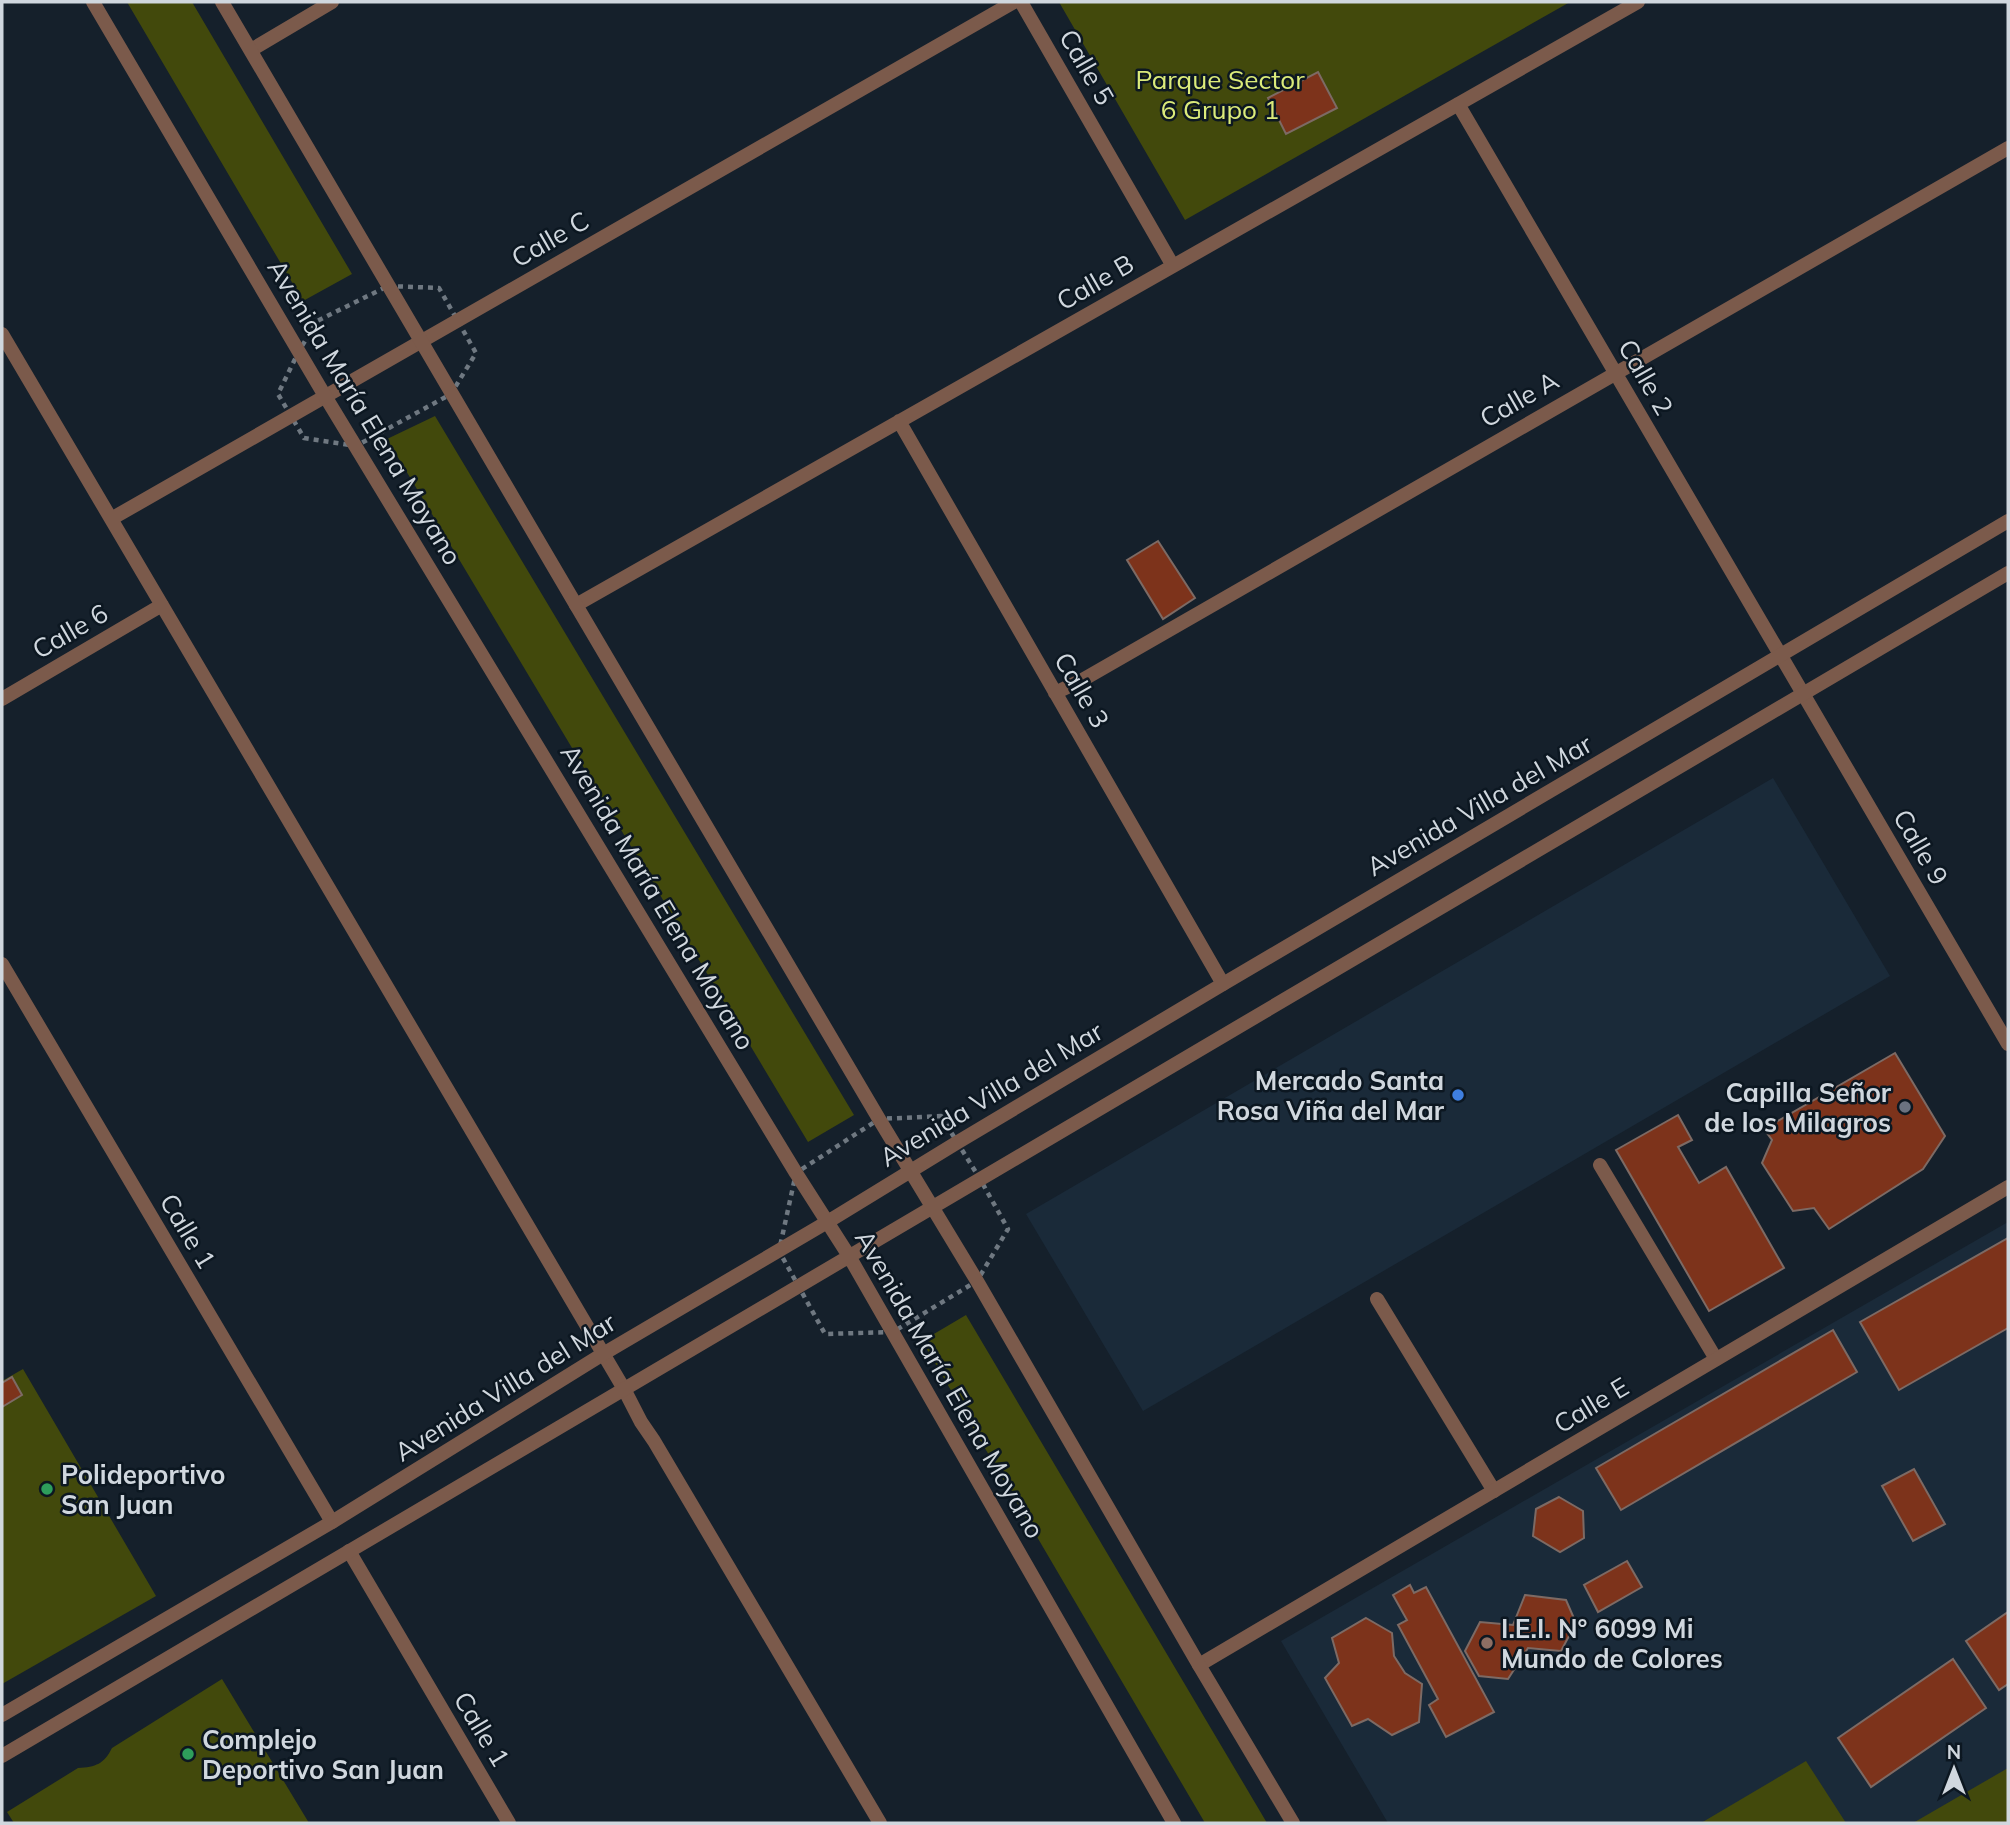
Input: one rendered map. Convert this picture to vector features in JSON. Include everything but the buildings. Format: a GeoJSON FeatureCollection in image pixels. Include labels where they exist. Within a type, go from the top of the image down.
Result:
{"type":"FeatureCollection","features":[{"type":"Feature","properties":{"kind":"street","name":"Avenida María Elena Moyano"},"geometry":{"type":"LineString","coordinates":[[93,2],[326,396],[782,1149],[829,1222],[1174,1823]]}},
{"type":"Feature","properties":{"kind":"street"},"geometry":{"type":"LineString","coordinates":[[222,2],[420,342],[984,1293],[1293,1823]]}},
{"type":"Feature","properties":{"kind":"street"},"geometry":{"type":"LineString","coordinates":[[251,50],[332,2]]}},
{"type":"Feature","properties":{"kind":"street","name":"Calle C"},"geometry":{"type":"LineString","coordinates":[[111,519],[1014,2]]}},
{"type":"Feature","properties":{"kind":"street","name":"Calle 5"},"geometry":{"type":"LineString","coordinates":[[1021,2],[1172,266]]}},
{"type":"Feature","properties":{"kind":"street","name":"Calle B"},"geometry":{"type":"LineString","coordinates":[[576,606],[1638,2]]}},
{"type":"Feature","properties":{"kind":"street","name":"Calle 2"},"geometry":{"type":"LineString","coordinates":[[1458,104],[1792,674]]}},
{"type":"Feature","properties":{"kind":"street","name":"Calle A"},"geometry":{"type":"LineString","coordinates":[[1055,693],[1084,679],[2008,148]]}},
{"type":"Feature","properties":{"kind":"street"},"geometry":{"type":"LineString","coordinates":[[2,337],[880,1823]]}},
{"type":"Feature","properties":{"kind":"street","name":"Calle 3"},"geometry":{"type":"LineString","coordinates":[[899,421],[1223,984]]}},
{"type":"Feature","properties":{"kind":"street","name":"Avenida Villa del Mar"},"geometry":{"type":"LineString","coordinates":[[2,1714],[332,1522],[603,1354],[829,1222],[911,1170],[2008,521]]}},
{"type":"Feature","properties":{"kind":"street"},"geometry":{"type":"LineString","coordinates":[[2,1756],[2008,573]]}},
{"type":"Feature","properties":{"kind":"street","name":"Calle 6"},"geometry":{"type":"LineString","coordinates":[[2,699],[162,606]]}},
{"type":"Feature","properties":{"kind":"street","name":"Calle 9"},"geometry":{"type":"LineString","coordinates":[[1792,674],[2008,1044]]}},
{"type":"Feature","properties":{"kind":"street","name":"Calle 1"},"geometry":{"type":"LineString","coordinates":[[2,964],[332,1522]]}},
{"type":"Feature","properties":{"kind":"street"},"geometry":{"type":"LineString","coordinates":[[1600,1165],[1716,1359]]}},
{"type":"Feature","properties":{"kind":"street","name":"Calle E"},"geometry":{"type":"LineString","coordinates":[[1199,1665],[2008,1187]]}},
{"type":"Feature","properties":{"kind":"street"},"geometry":{"type":"LineString","coordinates":[[1377,1299],[1494,1491]]}},
{"type":"Feature","properties":{"kind":"street","name":"Calle 1"},"geometry":{"type":"LineString","coordinates":[[349,1551],[509,1823]]}},
{"type":"Feature","properties":{"kind":"shaded area","name":"Mercado Santa Rosa Viña del Mar"},"geometry":{"type":"Polygon","coordinates":[[[1773,778],[1890,976],[1143,1411],[1026,1214],[1773,778]]]}},
{"type":"Feature","properties":{"kind":"shaded area"},"geometry":{"type":"Polygon","coordinates":[[[2008,1222],[2008,1823],[1388,1823],[1281,1641],[2008,1222]]]}},
{"type":"Feature","properties":{"kind":"green space"},"geometry":{"type":"Polygon","coordinates":[[[127,2],[192,2],[352,274],[303,301],[127,2]]]}},
{"type":"Feature","properties":{"kind":"green space","name":"Parque Sector 6 Grupo 1"},"geometry":{"type":"Polygon","coordinates":[[[1059,2],[1570,2],[1185,220],[1059,2]]]}},
{"type":"Feature","properties":{"kind":"green space"},"geometry":{"type":"Polygon","coordinates":[[[435,416],[854,1115],[808,1142],[387,439],[435,416]]]}},
{"type":"Feature","properties":{"kind":"green space"},"geometry":{"type":"Polygon","coordinates":[[[966,1315],[1267,1823],[1205,1823],[922,1341],[966,1315]]]}},
{"type":"Feature","properties":{"kind":"green space","name":"Polideportivo San Juan"},"geometry":{"type":"Polygon","coordinates":[[[23,1369],[156,1596],[2,1684],[2,1381],[23,1369]]]}},
{"type":"Feature","properties":{"kind":"green space","name":"Complejo Deportivo San Juan"},"geometry":{"type":"Polygon","coordinates":[[[222,1679],[309,1823],[14,1823],[7,1812],[78,1768],[99,1764],[112,1748],[222,1679]]]}},
{"type":"Feature","properties":{"kind":"green space"},"geometry":{"type":"Polygon","coordinates":[[[1806,1761],[1846,1823],[1701,1823],[1806,1761]]]}},
{"type":"Feature","properties":{"kind":"green space"},"geometry":{"type":"Polygon","coordinates":[[[2008,1768],[2008,1823],[1913,1823],[2008,1768]]]}},
{"type":"Feature","properties":{"kind":"place","name":"Mercado Santa Rosa Viña del Mar"},"geometry":{"type":"Point","coordinates":[1458,1095]}},
{"type":"Feature","properties":{"kind":"place","name":"Capilla Señor de los Milagros"},"geometry":{"type":"Point","coordinates":[1905,1107]}},
{"type":"Feature","properties":{"kind":"place","name":"Polideportivo San Juan"},"geometry":{"type":"Point","coordinates":[47,1489]}},
{"type":"Feature","properties":{"kind":"place","name":"I.E.I. N° 6099 Mi Mundo de Colores"},"geometry":{"type":"Point","coordinates":[1487,1643]}},
{"type":"Feature","properties":{"kind":"place","name":"Complejo Deportivo San Juan"},"geometry":{"type":"Point","coordinates":[188,1754]}}]}
